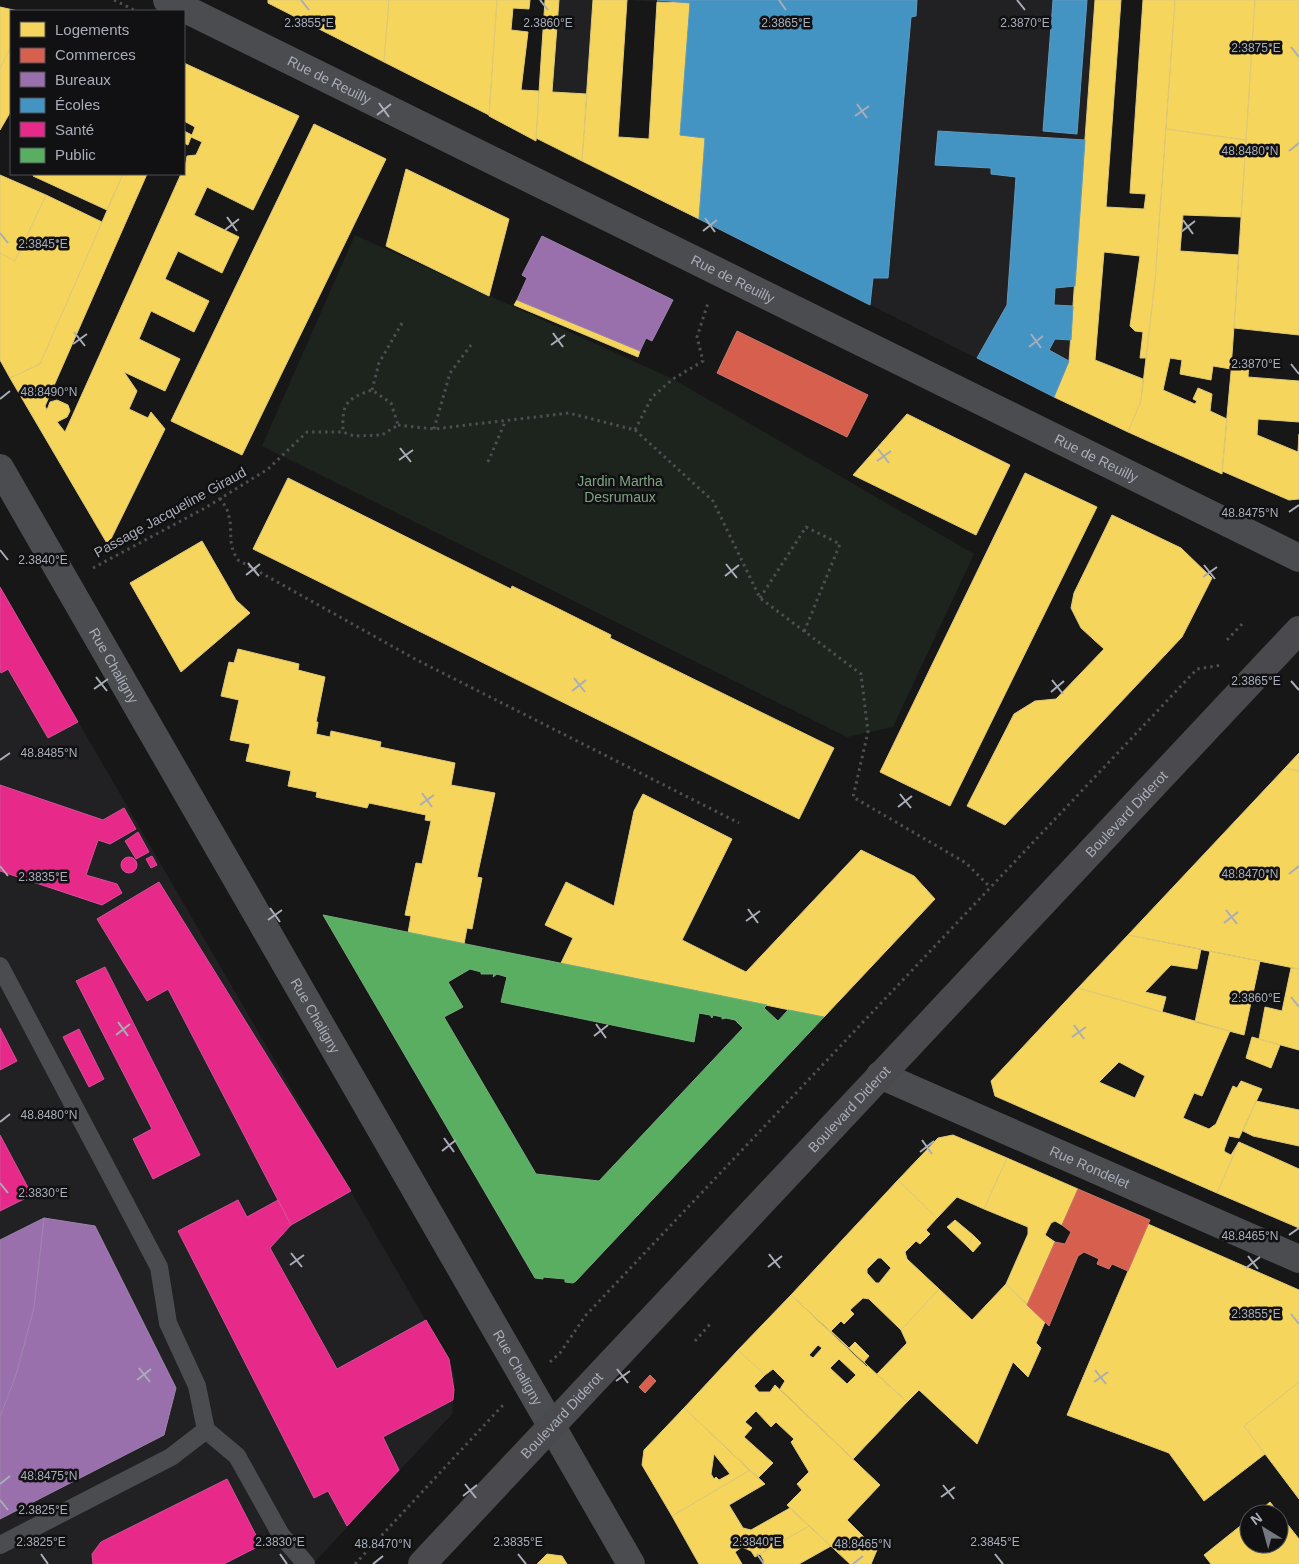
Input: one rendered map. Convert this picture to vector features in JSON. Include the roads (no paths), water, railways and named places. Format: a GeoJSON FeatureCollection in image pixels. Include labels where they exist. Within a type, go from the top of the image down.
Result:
{"type":"FeatureCollection","features":[{"type":"Feature","properties":{"kind":"main road","name":"Boulevard Diderot"},"geometry":{"type":"LineString","coordinates":[[422,1564],[1299,630]]}},
{"type":"Feature","properties":{"kind":"street","name":"Rue de Reuilly"},"geometry":{"type":"LineString","coordinates":[[167,0],[618,224],[724,273],[1299,558]]}},
{"type":"Feature","properties":{"kind":"street","name":"Rue Chaligny"},"geometry":{"type":"LineString","coordinates":[[0,468],[631,1564]]}},
{"type":"Feature","properties":{"kind":"street","name":"Rue Rondelet"},"geometry":{"type":"LineString","coordinates":[[880,1075],[1299,1259]]}},
{"type":"Feature","properties":{"kind":"lane"},"geometry":{"type":"LineString","coordinates":[[0,966],[159,1267],[168,1323],[197,1386],[206,1430],[237,1456],[281,1535],[306,1564]]}},
{"type":"Feature","properties":{"kind":"lane"},"geometry":{"type":"LineString","coordinates":[[0,1545],[171,1457],[206,1430]]}},
{"type":"Feature","properties":{"kind":"park label","name":"Jardin Martha Desrumaux"},"geometry":{"type":"Point","coordinates":[620,490]}}]}
